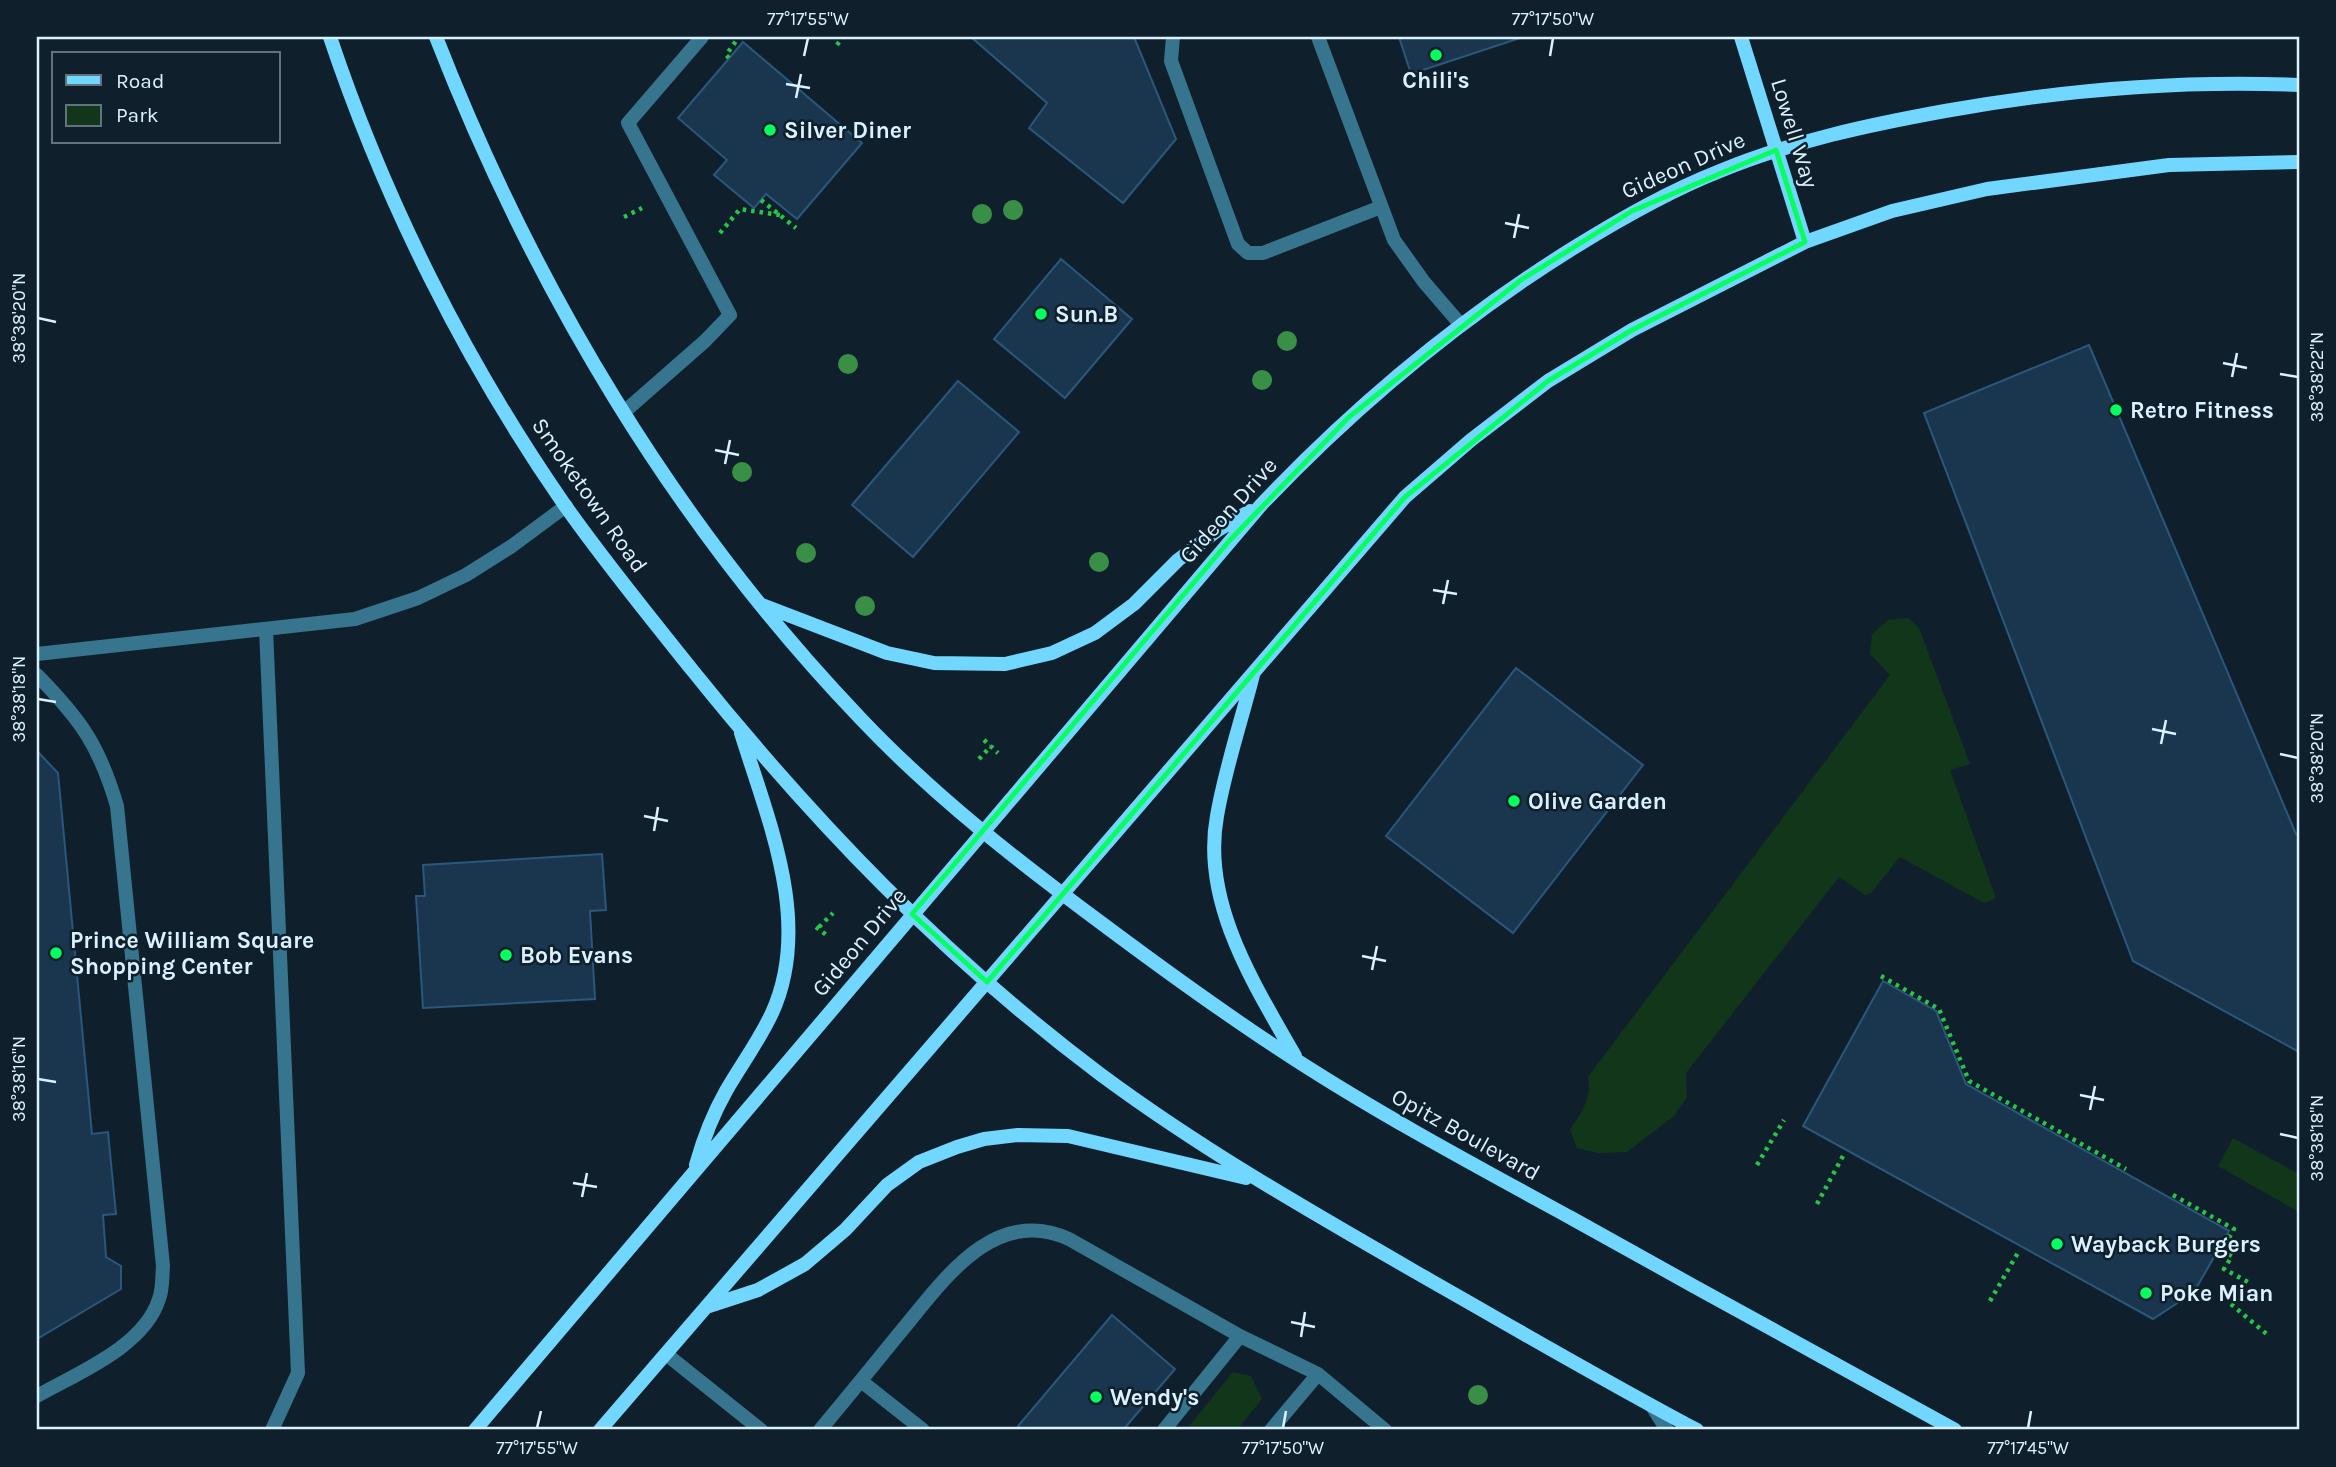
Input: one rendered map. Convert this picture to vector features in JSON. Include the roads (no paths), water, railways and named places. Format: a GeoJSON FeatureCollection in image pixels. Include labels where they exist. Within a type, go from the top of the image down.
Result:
{"type":"FeatureCollection","features":[{"type":"Feature","properties":{"kind":"main road","name":"Smoketown Road"},"geometry":{"type":"LineString","coordinates":[[330,37],[398,212],[456,328],[522,441],[566,506],[740,728],[824,825],[912,915]]}},
{"type":"Feature","properties":{"kind":"main road"},"geometry":{"type":"LineString","coordinates":[[436,37],[465,110],[524,238],[592,362],[667,480],[760,604],[862,721],[984,831]]}},
{"type":"Feature","properties":{"kind":"main road","name":"Lowell Way"},"geometry":{"type":"LineString","coordinates":[[1741,37],[1805,242]]}},
{"type":"Feature","properties":{"kind":"main road","name":"Gideon Drive"},"geometry":{"type":"LineString","coordinates":[[475,1430],[1261,505],[1349,417],[1461,325],[1521,280],[1632,212],[1718,171],[1776,150],[1862,126],[2014,98],[2137,86],[2259,83],[2299,85]]}},
{"type":"Feature","properties":{"kind":"main road"},"geometry":{"type":"LineString","coordinates":[[600,1430],[1405,497],[1471,440],[1548,381],[1632,330],[1805,242],[1892,211],[1987,189],[2169,165],[2299,162]]}},
{"type":"Feature","properties":{"kind":"main road"},"geometry":{"type":"LineString","coordinates":[[760,604],[887,653],[934,663],[1005,664],[1052,653],[1095,633],[1133,604],[1178,560],[1218,530],[1261,505]]}},
{"type":"Feature","properties":{"kind":"main road"},"geometry":{"type":"LineString","coordinates":[[1254,672],[1217,817],[1214,854],[1220,901],[1248,974],[1297,1060]]}},
{"type":"Feature","properties":{"kind":"main road"},"geometry":{"type":"LineString","coordinates":[[693,1173],[724,1093],[773,1011],[785,966],[788,924],[782,866],[740,728]]}},
{"type":"Feature","properties":{"kind":"main road","name":"Opitz Boulevard"},"geometry":{"type":"LineString","coordinates":[[984,831],[1202,998],[1297,1060],[1460,1157],[1955,1430]]}},
{"type":"Feature","properties":{"kind":"main road"},"geometry":{"type":"LineString","coordinates":[[912,915],[987,982],[1100,1073],[1217,1156],[1697,1430]]}},
{"type":"Feature","properties":{"kind":"main road"},"geometry":{"type":"LineString","coordinates":[[707,1306],[758,1290],[805,1264],[845,1230],[887,1185],[919,1161],[984,1139],[1018,1135],[1068,1136],[1261,1181]]}},
{"type":"Feature","properties":{"kind":"lane"},"geometry":{"type":"LineString","coordinates":[[624,412],[705,341],[730,315],[628,123],[702,37]]}},
{"type":"Feature","properties":{"kind":"lane"},"geometry":{"type":"LineString","coordinates":[[1174,37],[1171,61],[1238,244],[1248,253],[1263,253],[1381,206]]}},
{"type":"Feature","properties":{"kind":"lane"},"geometry":{"type":"LineString","coordinates":[[1318,37],[1394,240],[1424,282],[1461,325]]}},
{"type":"Feature","properties":{"kind":"lane"},"geometry":{"type":"LineString","coordinates":[[37,654],[355,619],[418,598],[466,575],[512,546],[566,506]]}},
{"type":"Feature","properties":{"kind":"lane"},"geometry":{"type":"LineString","coordinates":[[266,629],[298,1373],[272,1430]]}},
{"type":"Feature","properties":{"kind":"lane"},"geometry":{"type":"LineString","coordinates":[[37,675],[65,703],[87,732],[107,772],[117,806],[163,1266],[160,1298],[148,1322],[129,1343],[37,1396]]}},
{"type":"Feature","properties":{"kind":"lane"},"geometry":{"type":"LineString","coordinates":[[820,1430],[956,1266],[999,1238],[1032,1229],[1051,1231],[1069,1239],[1240,1336],[1318,1374],[1385,1430]]}},
{"type":"Feature","properties":{"kind":"lane"},"geometry":{"type":"LineString","coordinates":[[1164,1430],[1240,1336]]}},
{"type":"Feature","properties":{"kind":"lane"},"geometry":{"type":"LineString","coordinates":[[666,1354],[761,1430]]}},
{"type":"Feature","properties":{"kind":"lane"},"geometry":{"type":"LineString","coordinates":[[1271,1430],[1318,1374]]}},
{"type":"Feature","properties":{"kind":"lane"},"geometry":{"type":"LineString","coordinates":[[861,1381],[923,1430]]}},
{"type":"Feature","properties":{"kind":"lane"},"geometry":{"type":"LineString","coordinates":[[1651,1406],[1667,1430]]}},
{"type":"Feature","properties":{"kind":"place","name":"Chili's"},"geometry":{"type":"Point","coordinates":[1436,55]}},
{"type":"Feature","properties":{"kind":"place","name":"Silver Diner"},"geometry":{"type":"Point","coordinates":[770,130]}},
{"type":"Feature","properties":{"kind":"place","name":"Sun.B"},"geometry":{"type":"Point","coordinates":[1041,314]}},
{"type":"Feature","properties":{"kind":"place","name":"Retro Fitness"},"geometry":{"type":"Point","coordinates":[2116,410]}},
{"type":"Feature","properties":{"kind":"place","name":"Olive Garden"},"geometry":{"type":"Point","coordinates":[1514,801]}},
{"type":"Feature","properties":{"kind":"place","name":"Prince William Square Shopping Center"},"geometry":{"type":"Point","coordinates":[56,953]}},
{"type":"Feature","properties":{"kind":"place","name":"Bob Evans"},"geometry":{"type":"Point","coordinates":[506,955]}},
{"type":"Feature","properties":{"kind":"place","name":"Wayback Burgers"},"geometry":{"type":"Point","coordinates":[2057,1244]}},
{"type":"Feature","properties":{"kind":"place","name":"Poke Mian"},"geometry":{"type":"Point","coordinates":[2146,1293]}},
{"type":"Feature","properties":{"kind":"place","name":"Wendy's"},"geometry":{"type":"Point","coordinates":[1096,1397]}}]}
